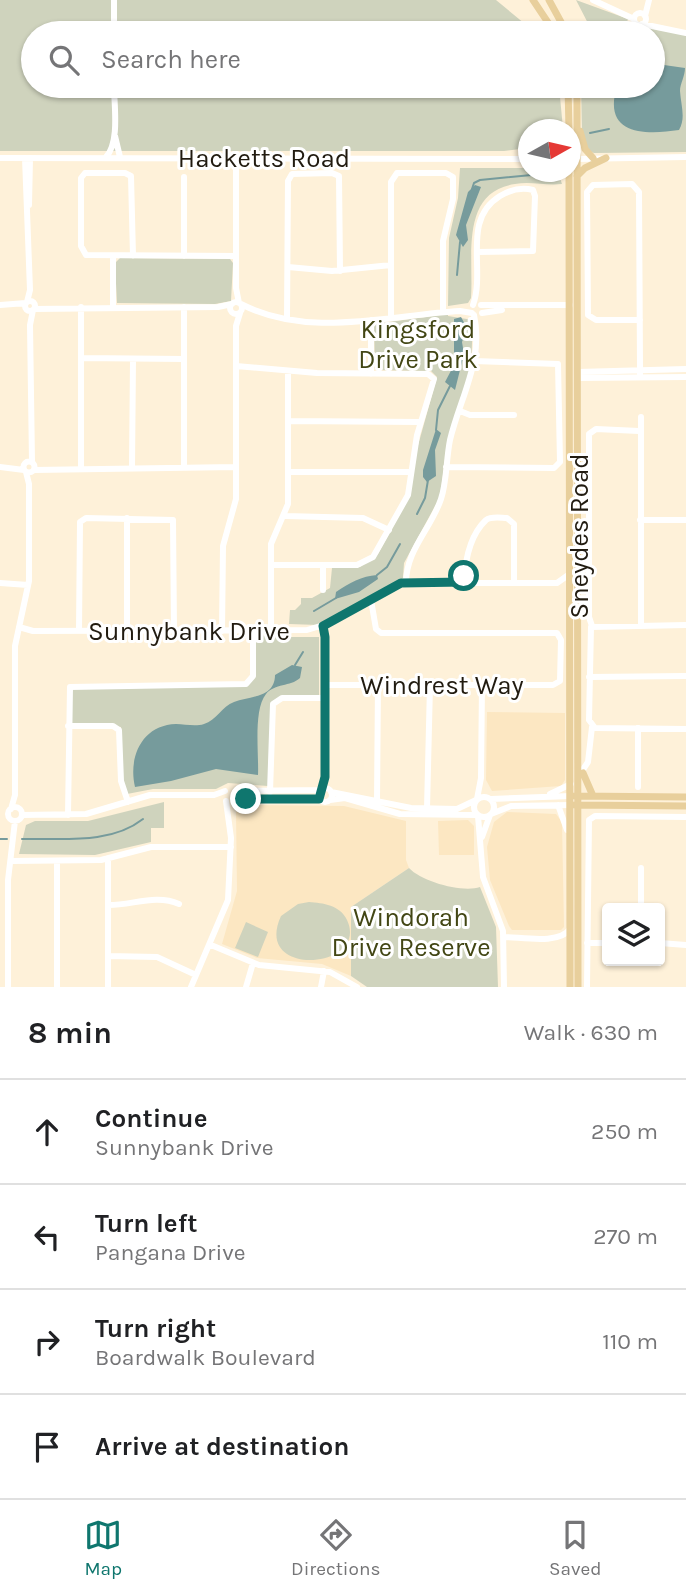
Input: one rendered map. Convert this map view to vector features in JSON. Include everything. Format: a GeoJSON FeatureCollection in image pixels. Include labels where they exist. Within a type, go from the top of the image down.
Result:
{"type":"FeatureCollection","features":[{"type":"Feature","properties":{"kind":"main road"},"geometry":{"type":"LineString","coordinates":[[533,0],[547,21]]}},
{"type":"Feature","properties":{"kind":"main road"},"geometry":{"type":"LineString","coordinates":[[549,0],[560,21]]}},
{"type":"Feature","properties":{"kind":"main road"},"geometry":{"type":"LineString","coordinates":[[568,98],[569,119]]}},
{"type":"Feature","properties":{"kind":"main road","name":"Sneydes Road"},"geometry":{"type":"LineString","coordinates":[[577,98],[577,119]]}},
{"type":"Feature","properties":{"kind":"main road"},"geometry":{"type":"LineString","coordinates":[[581,134],[585,149],[593,158]]}},
{"type":"Feature","properties":{"kind":"main road"},"geometry":{"type":"LineString","coordinates":[[581,170],[606,158]]}},
{"type":"Feature","properties":{"kind":"main road"},"geometry":{"type":"LineString","coordinates":[[566,182],[569,193]]}},
{"type":"Feature","properties":{"kind":"main road","name":"Sneydes Road"},"geometry":{"type":"LineString","coordinates":[[571,182],[569,193],[576,375],[581,773],[575,796],[571,846],[578,987]]}},
{"type":"Feature","properties":{"kind":"main road","name":"Sneydes Road"},"geometry":{"type":"LineString","coordinates":[[573,182],[573,308]]}},
{"type":"Feature","properties":{"kind":"main road","name":"Sneydes Road"},"geometry":{"type":"LineString","coordinates":[[575,796],[571,783],[571,572],[576,375]]}},
{"type":"Feature","properties":{"kind":"main road"},"geometry":{"type":"LineString","coordinates":[[571,718],[577,711],[579,695]]}},
{"type":"Feature","properties":{"kind":"main road"},"geometry":{"type":"LineString","coordinates":[[581,773],[593,796]]}},
{"type":"Feature","properties":{"kind":"main road"},"geometry":{"type":"LineString","coordinates":[[575,796],[686,797]]}},
{"type":"Feature","properties":{"kind":"main road"},"geometry":{"type":"LineString","coordinates":[[575,805],[686,806]]}},
{"type":"Feature","properties":{"kind":"main road","name":"Sneydes Road"},"geometry":{"type":"LineString","coordinates":[[574,930],[579,819],[575,805]]}},
{"type":"Feature","properties":{"kind":"main road"},"geometry":{"type":"LineString","coordinates":[[579,819],[586,813],[610,806]]}},
{"type":"Feature","properties":{"kind":"main road"},"geometry":{"type":"LineString","coordinates":[[570,987],[570,941],[574,930]]}},
{"type":"Feature","properties":{"kind":"street"},"geometry":{"type":"LineString","coordinates":[[114,0],[114,21]]}},
{"type":"Feature","properties":{"kind":"street"},"geometry":{"type":"LineString","coordinates":[[593,0],[647,21]]}},
{"type":"Feature","properties":{"kind":"street"},"geometry":{"type":"LineString","coordinates":[[639,21],[649,0]]}},
{"type":"Feature","properties":{"kind":"street"},"geometry":{"type":"LineString","coordinates":[[665,27],[686,33]]}},
{"type":"Feature","properties":{"kind":"street"},"geometry":{"type":"LineString","coordinates":[[106,157],[111,150],[114,131],[114,98]]}},
{"type":"Feature","properties":{"kind":"street"},"geometry":{"type":"LineString","coordinates":[[114,131],[120,157]]}},
{"type":"Feature","properties":{"kind":"street"},"geometry":{"type":"LineString","coordinates":[[581,159],[686,157]]}},
{"type":"Feature","properties":{"kind":"street","name":"Hacketts Road"},"geometry":{"type":"LineString","coordinates":[[0,158],[518,159]]}},
{"type":"Feature","properties":{"kind":"street"},"geometry":{"type":"LineString","coordinates":[[8,987],[4,958],[4,906],[15,821],[15,652],[28,584],[30,290],[27,158]]}},
{"type":"Feature","properties":{"kind":"street"},"geometry":{"type":"LineString","coordinates":[[222,631],[223,547],[235,508],[236,158]]}},
{"type":"Feature","properties":{"kind":"street"},"geometry":{"type":"LineString","coordinates":[[133,256],[133,180],[125,173],[89,173],[82,176],[81,246],[84,254],[113,256],[133,256],[184,256],[236,256]]}},
{"type":"Feature","properties":{"kind":"street"},"geometry":{"type":"LineString","coordinates":[[287,318],[290,176],[332,173],[340,180],[340,271]]}},
{"type":"Feature","properties":{"kind":"street"},"geometry":{"type":"LineString","coordinates":[[391,317],[393,176],[400,173],[451,174],[453,199],[443,241],[443,312]]}},
{"type":"Feature","properties":{"kind":"street"},"geometry":{"type":"LineString","coordinates":[[184,177],[184,256]]}},
{"type":"Feature","properties":{"kind":"street"},"geometry":{"type":"LineString","coordinates":[[640,320],[593,320],[587,311],[587,191],[595,185],[635,185],[639,192],[640,320],[640,374]]}},
{"type":"Feature","properties":{"kind":"street"},"geometry":{"type":"LineString","coordinates":[[406,583],[407,564],[441,499],[446,467],[474,361],[477,327],[477,252],[479,225],[492,203],[517,190],[530,189],[534,193],[533,251],[477,252]]}},
{"type":"Feature","properties":{"kind":"street"},"geometry":{"type":"LineString","coordinates":[[113,256],[113,307]]}},
{"type":"Feature","properties":{"kind":"street"},"geometry":{"type":"LineString","coordinates":[[288,267],[340,271],[391,265]]}},
{"type":"Feature","properties":{"kind":"street"},"geometry":{"type":"LineString","coordinates":[[0,306],[218,307],[253,310],[318,323],[477,309],[573,308]]}},
{"type":"Feature","properties":{"kind":"street"},"geometry":{"type":"LineString","coordinates":[[81,307],[81,467]]}},
{"type":"Feature","properties":{"kind":"street"},"geometry":{"type":"LineString","coordinates":[[184,307],[184,467]]}},
{"type":"Feature","properties":{"kind":"street"},"geometry":{"type":"LineString","coordinates":[[370,320],[371,373]]}},
{"type":"Feature","properties":{"kind":"street"},"geometry":{"type":"LineString","coordinates":[[81,359],[184,359]]}},
{"type":"Feature","properties":{"kind":"street"},"geometry":{"type":"LineString","coordinates":[[132,467],[133,359]]}},
{"type":"Feature","properties":{"kind":"street"},"geometry":{"type":"LineString","coordinates":[[446,467],[554,468],[560,462],[558,364],[474,361]]}},
{"type":"Feature","properties":{"kind":"street"},"geometry":{"type":"LineString","coordinates":[[236,366],[288,371],[428,374],[434,378],[420,422],[408,495],[375,555],[366,563],[271,565]]}},
{"type":"Feature","properties":{"kind":"street"},"geometry":{"type":"LineString","coordinates":[[576,375],[686,370],[686,377],[640,374]]}},
{"type":"Feature","properties":{"kind":"street"},"geometry":{"type":"LineString","coordinates":[[271,631],[273,540],[285,516],[288,472],[288,371]]}},
{"type":"Feature","properties":{"kind":"street"},"geometry":{"type":"LineString","coordinates":[[460,411],[470,415],[514,415]]}},
{"type":"Feature","properties":{"kind":"street"},"geometry":{"type":"LineString","coordinates":[[641,417],[641,625]]}},
{"type":"Feature","properties":{"kind":"street"},"geometry":{"type":"LineString","coordinates":[[288,421],[420,422]]}},
{"type":"Feature","properties":{"kind":"street"},"geometry":{"type":"LineString","coordinates":[[581,773],[588,762],[592,727],[589,720],[589,632],[592,626],[589,617],[589,434],[596,429],[639,431]]}},
{"type":"Feature","properties":{"kind":"street"},"geometry":{"type":"LineString","coordinates":[[0,467],[236,467]]}},
{"type":"Feature","properties":{"kind":"street"},"geometry":{"type":"LineString","coordinates":[[288,472],[411,472]]}},
{"type":"Feature","properties":{"kind":"street"},"geometry":{"type":"LineString","coordinates":[[285,516],[366,518],[389,530]]}},
{"type":"Feature","properties":{"kind":"street"},"geometry":{"type":"LineString","coordinates":[[127,518],[127,631]]}},
{"type":"Feature","properties":{"kind":"street"},"geometry":{"type":"LineString","coordinates":[[79,631],[81,519],[127,518],[172,519],[174,631]]}},
{"type":"Feature","properties":{"kind":"street"},"geometry":{"type":"LineString","coordinates":[[464,582],[466,556],[485,522],[509,518],[513,523],[514,583]]}},
{"type":"Feature","properties":{"kind":"street"},"geometry":{"type":"LineString","coordinates":[[640,520],[686,520]]}},
{"type":"Feature","properties":{"kind":"street"},"geometry":{"type":"LineString","coordinates":[[323,565],[323,590]]}},
{"type":"Feature","properties":{"kind":"street"},"geometry":{"type":"LineString","coordinates":[[571,572],[557,583],[565,587],[571,599]]}},
{"type":"Feature","properties":{"kind":"street"},"geometry":{"type":"LineString","coordinates":[[0,583],[28,584]]}},
{"type":"Feature","properties":{"kind":"street","name":"Sunnybank Drive"},"geometry":{"type":"LineString","coordinates":[[19,627],[33,631],[271,631],[323,626],[406,583],[557,583]]}},
{"type":"Feature","properties":{"kind":"street","name":"Windrest Way"},"geometry":{"type":"LineString","coordinates":[[325,685],[558,683],[561,640],[558,634],[381,633],[376,629],[371,600]]}},
{"type":"Feature","properties":{"kind":"street"},"geometry":{"type":"LineString","coordinates":[[592,626],[686,625]]}},
{"type":"Feature","properties":{"kind":"street"},"geometry":{"type":"LineString","coordinates":[[323,626],[325,777],[330,794]]}},
{"type":"Feature","properties":{"kind":"street"},"geometry":{"type":"LineString","coordinates":[[68,815],[68,690],[73,685],[248,683],[253,676],[253,631]]}},
{"type":"Feature","properties":{"kind":"street"},"geometry":{"type":"LineString","coordinates":[[589,677],[686,676]]}},
{"type":"Feature","properties":{"kind":"street"},"geometry":{"type":"LineString","coordinates":[[375,801],[378,684]]}},
{"type":"Feature","properties":{"kind":"street"},"geometry":{"type":"LineString","coordinates":[[429,809],[430,685]]}},
{"type":"Feature","properties":{"kind":"street"},"geometry":{"type":"LineString","coordinates":[[482,685],[481,778],[474,809],[481,838],[483,877],[498,910],[504,937],[504,987]]}},
{"type":"Feature","properties":{"kind":"street"},"geometry":{"type":"LineString","coordinates":[[271,792],[271,709],[274,702],[282,698],[325,698]]}},
{"type":"Feature","properties":{"kind":"street"},"geometry":{"type":"LineString","coordinates":[[68,726],[113,726],[119,730],[121,780],[128,802]]}},
{"type":"Feature","properties":{"kind":"street"},"geometry":{"type":"LineString","coordinates":[[592,727],[686,729]]}},
{"type":"Feature","properties":{"kind":"street"},"geometry":{"type":"LineString","coordinates":[[638,729],[638,787]]}},
{"type":"Feature","properties":{"kind":"street"},"geometry":{"type":"LineString","coordinates":[[319,799],[325,777]]}},
{"type":"Feature","properties":{"kind":"street"},"geometry":{"type":"LineString","coordinates":[[481,778],[494,805],[481,838]]}},
{"type":"Feature","properties":{"kind":"street"},"geometry":{"type":"LineString","coordinates":[[545,796],[571,783]]}},
{"type":"Feature","properties":{"kind":"street"},"geometry":{"type":"LineString","coordinates":[[214,795],[230,789],[271,792],[321,790],[400,814],[490,815],[511,806],[575,805]]}},
{"type":"Feature","properties":{"kind":"street"},"geometry":{"type":"LineString","coordinates":[[191,987],[228,900],[230,801],[225,791]]}},
{"type":"Feature","properties":{"kind":"street"},"geometry":{"type":"LineString","coordinates":[[230,801],[236,791]]}},
{"type":"Feature","properties":{"kind":"street"},"geometry":{"type":"LineString","coordinates":[[0,816],[15,812],[68,815],[99,812],[160,794],[214,795],[230,801],[319,799],[324,802],[330,794]]}},
{"type":"Feature","properties":{"kind":"street"},"geometry":{"type":"LineString","coordinates":[[330,794],[429,809],[461,809],[476,800],[575,796]]}},
{"type":"Feature","properties":{"kind":"street"},"geometry":{"type":"LineString","coordinates":[[558,805],[571,846]]}},
{"type":"Feature","properties":{"kind":"street"},"geometry":{"type":"LineString","coordinates":[[587,987],[590,819],[595,816],[686,817]]}},
{"type":"Feature","properties":{"kind":"street"},"geometry":{"type":"LineString","coordinates":[[11,861],[108,858],[151,847],[231,847]]}},
{"type":"Feature","properties":{"kind":"street"},"geometry":{"type":"LineString","coordinates":[[108,858],[108,987]]}},
{"type":"Feature","properties":{"kind":"street"},"geometry":{"type":"LineString","coordinates":[[57,861],[57,987]]}},
{"type":"Feature","properties":{"kind":"street"},"geometry":{"type":"LineString","coordinates":[[641,868],[641,903]]}},
{"type":"Feature","properties":{"kind":"street"},"geometry":{"type":"LineString","coordinates":[[109,905],[131,905],[154,899],[179,904]]}},
{"type":"Feature","properties":{"kind":"street"},"geometry":{"type":"LineString","coordinates":[[555,937],[574,930]]}},
{"type":"Feature","properties":{"kind":"street"},"geometry":{"type":"LineString","coordinates":[[504,937],[555,937],[570,941]]}},
{"type":"Feature","properties":{"kind":"street"},"geometry":{"type":"LineString","coordinates":[[587,943],[602,943]]}},
{"type":"Feature","properties":{"kind":"street"},"geometry":{"type":"LineString","coordinates":[[665,943],[683,943]]}},
{"type":"Feature","properties":{"kind":"street"},"geometry":{"type":"LineString","coordinates":[[211,945],[253,963],[324,971],[357,987]]}},
{"type":"Feature","properties":{"kind":"street"},"geometry":{"type":"LineString","coordinates":[[108,956],[157,957],[196,975]]}},
{"type":"Feature","properties":{"kind":"street"},"geometry":{"type":"LineString","coordinates":[[246,987],[253,963]]}},
{"type":"Feature","properties":{"kind":"street"},"geometry":{"type":"LineString","coordinates":[[321,987],[324,971]]}},
{"type":"Feature","properties":{"kind":"shaded area"},"geometry":{"type":"Polygon","coordinates":[[[487,712],[565,713],[565,780],[561,786],[492,791],[486,780],[487,712]]]}},
{"type":"Feature","properties":{"kind":"shaded area"},"geometry":{"type":"Polygon","coordinates":[[[243,805],[344,806],[406,821],[406,860],[409,868],[351,907],[351,976],[322,964],[257,958],[222,944],[237,891],[236,812],[243,805]]]}},
{"type":"Feature","properties":{"kind":"shaded area"},"geometry":{"type":"Polygon","coordinates":[[[507,812],[556,814],[562,822],[564,927],[561,930],[512,930],[509,926],[490,880],[487,847],[494,822],[507,812]]]}},
{"type":"Feature","properties":{"kind":"shaded area"},"geometry":{"type":"Polygon","coordinates":[[[468,820],[474,826],[474,855],[439,855],[438,821],[468,820]]]}},
{"type":"Feature","properties":{"kind":"green space"},"geometry":{"type":"Polygon","coordinates":[[[0,0],[496,0],[521,21],[21,21],[21,98],[560,98],[562,119],[518,119],[518,149],[0,151],[0,0]]]}},
{"type":"Feature","properties":{"kind":"green space"},"geometry":{"type":"Polygon","coordinates":[[[576,0],[628,19],[627,21],[587,21],[576,0]]]}},
{"type":"Feature","properties":{"kind":"green space"},"geometry":{"type":"Polygon","coordinates":[[[665,31],[686,35],[686,152],[594,153],[589,151],[582,133],[581,98],[665,98],[665,31]]]}},
{"type":"Feature","properties":{"kind":"green space"},"geometry":{"type":"Polygon","coordinates":[[[460,168],[518,168],[518,182],[562,184],[515,184],[497,190],[485,200],[477,213],[473,229],[471,298],[468,303],[448,306],[449,238],[458,198],[460,168]]]}},
{"type":"Feature","properties":{"kind":"green space"},"geometry":{"type":"Polygon","coordinates":[[[120,258],[230,259],[233,263],[231,301],[215,304],[117,303],[115,263],[120,258]]]}},
{"type":"Feature","properties":{"kind":"green space","name":"Kingsford Drive Park"},"geometry":{"type":"Polygon","coordinates":[[[448,314],[473,320],[471,366],[446,451],[440,497],[404,563],[403,578],[318,625],[289,624],[290,610],[295,610],[301,604],[301,598],[312,598],[330,588],[332,568],[360,567],[378,554],[406,503],[417,449],[437,377],[431,371],[375,370],[374,324],[448,314]]]}},
{"type":"Feature","properties":{"kind":"green space"},"geometry":{"type":"Polygon","coordinates":[[[290,634],[290,637],[319,637],[319,696],[279,697],[271,703],[268,786],[228,783],[216,789],[153,789],[127,794],[122,779],[121,727],[72,723],[71,694],[74,687],[248,685],[255,677],[256,636],[290,634]]]}},
{"type":"Feature","properties":{"kind":"green space"},"geometry":{"type":"Polygon","coordinates":[[[164,802],[164,828],[151,828],[151,842],[95,855],[19,854],[26,825],[35,821],[88,821],[164,802]]]}},
{"type":"Feature","properties":{"kind":"green space","name":"Windorah Drive Reserve"},"geometry":{"type":"Polygon","coordinates":[[[409,868],[423,878],[443,885],[464,889],[480,887],[496,927],[498,987],[367,987],[351,976],[351,907],[409,868]]]}},
{"type":"Feature","properties":{"kind":"green space"},"geometry":{"type":"Polygon","coordinates":[[[309,902],[336,908],[347,920],[350,936],[342,949],[329,957],[312,960],[295,958],[282,950],[276,936],[281,916],[298,904],[309,902]]]}},
{"type":"Feature","properties":{"kind":"green space"},"geometry":{"type":"Polygon","coordinates":[[[246,922],[268,932],[258,957],[235,948],[246,922]]]}},
{"type":"Feature","properties":{"kind":"water"},"geometry":{"type":"Polygon","coordinates":[[[665,65],[685,68],[680,88],[683,116],[679,130],[652,132],[629,128],[621,123],[615,114],[615,98],[665,98],[665,65]]]}},
{"type":"Feature","properties":{"kind":"water"},"geometry":{"type":"Polygon","coordinates":[[[475,185],[481,187],[466,225],[468,240],[463,247],[456,235],[468,192],[475,185]]]}},
{"type":"Feature","properties":{"kind":"water"},"geometry":{"type":"Polygon","coordinates":[[[461,317],[467,328],[462,342],[464,354],[455,390],[445,382],[454,365],[454,319],[461,317]]]}},
{"type":"Feature","properties":{"kind":"water"},"geometry":{"type":"Polygon","coordinates":[[[436,429],[441,433],[435,450],[436,476],[427,482],[423,477],[423,470],[436,429]]]}},
{"type":"Feature","properties":{"kind":"water"},"geometry":{"type":"Polygon","coordinates":[[[377,575],[378,579],[359,592],[335,599],[336,592],[346,586],[361,578],[377,575]]]}},
{"type":"Feature","properties":{"kind":"water"},"geometry":{"type":"Polygon","coordinates":[[[292,665],[302,667],[300,678],[278,686],[266,694],[259,710],[258,775],[216,769],[135,787],[133,776],[136,754],[146,736],[164,726],[208,722],[230,704],[266,692],[274,683],[275,675],[292,665]]]}},
{"type":"Feature","properties":{"kind":"waterway"},"geometry":{"type":"LineString","coordinates":[[590,133],[609,129]]}},
{"type":"Feature","properties":{"kind":"waterway"},"geometry":{"type":"LineString","coordinates":[[472,189],[474,183],[480,180],[518,176]]}},
{"type":"Feature","properties":{"kind":"waterway"},"geometry":{"type":"LineString","coordinates":[[457,275],[460,242]]}},
{"type":"Feature","properties":{"kind":"waterway"},"geometry":{"type":"LineString","coordinates":[[436,430],[438,410],[450,386]]}},
{"type":"Feature","properties":{"kind":"waterway"},"geometry":{"type":"LineString","coordinates":[[417,514],[425,498],[428,480]]}},
{"type":"Feature","properties":{"kind":"waterway"},"geometry":{"type":"LineString","coordinates":[[377,575],[387,567],[400,544]]}},
{"type":"Feature","properties":{"kind":"waterway"},"geometry":{"type":"LineString","coordinates":[[314,611],[336,598]]}},
{"type":"Feature","properties":{"kind":"waterway"},"geometry":{"type":"LineString","coordinates":[[295,665],[303,652]]}},
{"type":"Feature","properties":{"kind":"waterway"},"geometry":{"type":"LineString","coordinates":[[22,839],[101,836],[116,833],[143,819]]}},
{"type":"Feature","properties":{"kind":"waterway"},"geometry":{"type":"LineString","coordinates":[[0,839],[7,839]]}},
{"type":"Feature","properties":{"kind":"route"},"geometry":{"type":"LineString","coordinates":[[246,799],[319,799],[318,794],[325,777],[323,626],[401,583],[464,582],[464,576]]}}]}
